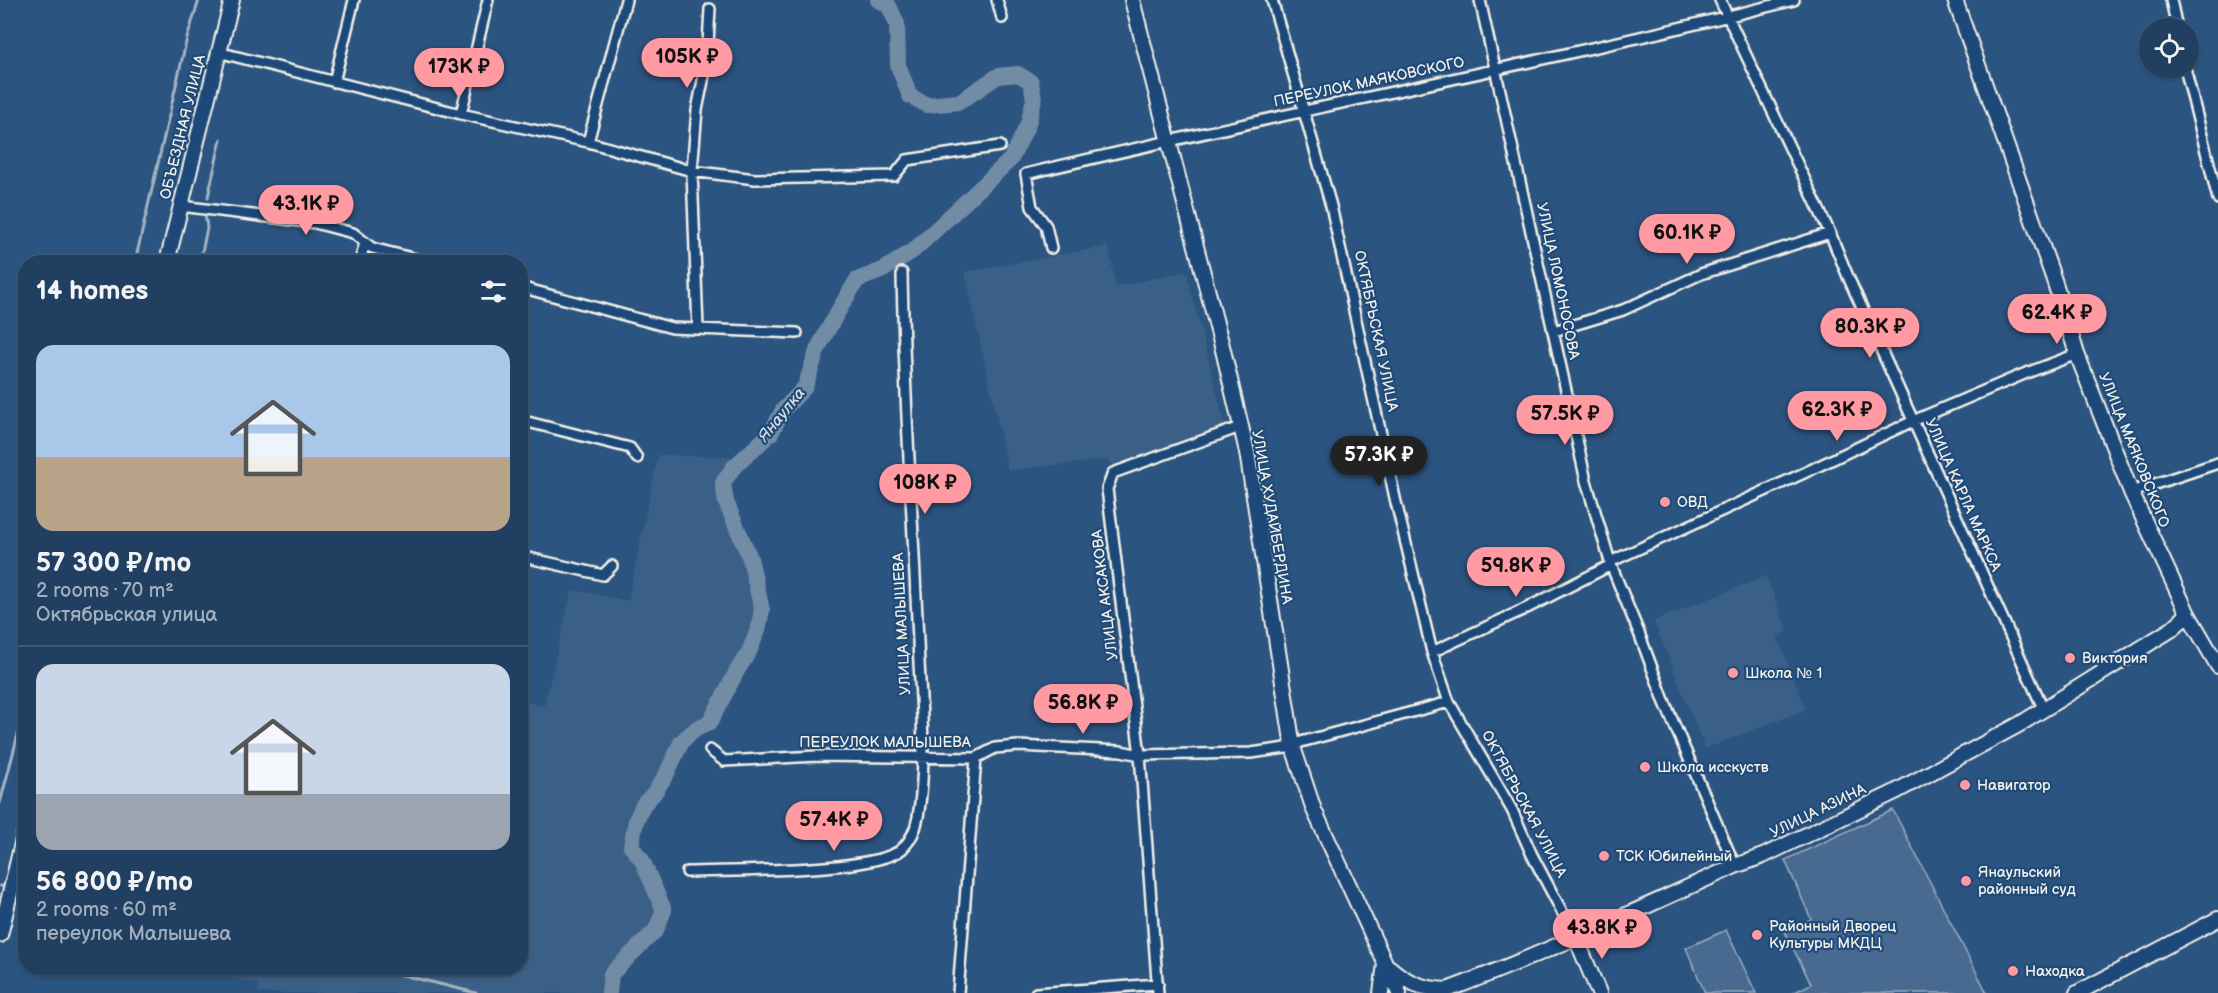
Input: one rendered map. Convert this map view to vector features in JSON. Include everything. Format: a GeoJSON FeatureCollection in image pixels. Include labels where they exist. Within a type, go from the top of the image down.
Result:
{"type":"FeatureCollection","features":[{"type":"Feature","properties":{"kind":"street","name":"ОБЪЕЗДНАЯ УЛИЦА"},"geometry":{"type":"LineString","coordinates":[[169,255],[232,0]]}},
{"type":"Feature","properties":{"kind":"street"},"geometry":{"type":"LineString","coordinates":[[334,82],[354,0]]}},
{"type":"Feature","properties":{"kind":"street"},"geometry":{"type":"LineString","coordinates":[[461,114],[488,0]]}},
{"type":"Feature","properties":{"kind":"street"},"geometry":{"type":"LineString","coordinates":[[588,142],[626,0]]}},
{"type":"Feature","properties":{"kind":"street"},"geometry":{"type":"LineString","coordinates":[[997,0],[1002,18]]}},
{"type":"Feature","properties":{"kind":"street","name":"УЛИЦА ХУДАЙБЕРДИНА"},"geometry":{"type":"LineString","coordinates":[[1132,0],[1223,350],[1247,452],[1293,747],[1314,810],[1399,993]]}},
{"type":"Feature","properties":{"kind":"street","name":"ОКТЯБРЬСКАЯ УЛИЦА"},"geometry":{"type":"LineString","coordinates":[[1272,0],[1306,112],[1331,206],[1395,498],[1432,652],[1449,702],[1512,810],[1532,855],[1576,938],[1599,993]]}},
{"type":"Feature","properties":{"kind":"street","name":"УЛИЦА ЛОМОНОСОВА"},"geometry":{"type":"LineString","coordinates":[[1480,0],[1586,481],[1610,563],[1640,633],[1665,703],[1736,866]]}},
{"type":"Feature","properties":{"kind":"street","name":"УЛИЦА КАРЛА МАРКСА"},"geometry":{"type":"LineString","coordinates":[[1720,0],[1830,233],[2043,708]]}},
{"type":"Feature","properties":{"kind":"street","name":"ПЕРЕУЛОК МАЯКОВСКОГО"},"geometry":{"type":"LineString","coordinates":[[1051,248],[1046,226],[1032,207],[1026,174],[1167,140],[1494,71],[1794,0]]}},
{"type":"Feature","properties":{"kind":"street","name":"УЛИЦА МАЯКОВСКОГО"},"geometry":{"type":"LineString","coordinates":[[1955,0],[2054,280],[2077,354],[2131,492],[2188,614],[2218,666]]}},
{"type":"Feature","properties":{"kind":"street"},"geometry":{"type":"LineString","coordinates":[[2171,0],[2175,18]]}},
{"type":"Feature","properties":{"kind":"street"},"geometry":{"type":"LineString","coordinates":[[698,328],[692,171],[710,9]]}},
{"type":"Feature","properties":{"kind":"street"},"geometry":{"type":"LineString","coordinates":[[218,52],[461,114],[588,142],[692,171],[755,179],[894,176],[907,160],[1000,146]]}},
{"type":"Feature","properties":{"kind":"street"},"geometry":{"type":"LineString","coordinates":[[2188,78],[2218,199]]}},
{"type":"Feature","properties":{"kind":"street"},"geometry":{"type":"LineString","coordinates":[[181,206],[315,223],[353,233],[372,248],[400,255]]}},
{"type":"Feature","properties":{"kind":"street"},"geometry":{"type":"LineString","coordinates":[[1554,331],[1623,310],[1701,274],[1830,233]]}},
{"type":"Feature","properties":{"kind":"street"},"geometry":{"type":"LineString","coordinates":[[362,255],[365,242]]}},
{"type":"Feature","properties":{"kind":"street","name":"УЛИЦА МАЛЫШЕВА"},"geometry":{"type":"LineString","coordinates":[[687,872],[850,865],[900,850],[913,837],[918,817],[923,757],[903,371],[902,273]]}},
{"type":"Feature","properties":{"kind":"street"},"geometry":{"type":"LineString","coordinates":[[528,289],[672,328],[797,333]]}},
{"type":"Feature","properties":{"kind":"street"},"geometry":{"type":"LineString","coordinates":[[1432,652],[1527,608],[1610,563],[1913,421],[2077,354]]}},
{"type":"Feature","properties":{"kind":"street"},"geometry":{"type":"LineString","coordinates":[[528,422],[630,448],[637,458]]}},
{"type":"Feature","properties":{"kind":"street","name":"УЛИЦА АКСАКОВА"},"geometry":{"type":"LineString","coordinates":[[1158,988],[1140,755],[1107,489],[1113,473],[1240,427]]}},
{"type":"Feature","properties":{"kind":"street"},"geometry":{"type":"LineString","coordinates":[[2131,492],[2218,463]]}},
{"type":"Feature","properties":{"kind":"street"},"geometry":{"type":"LineString","coordinates":[[528,558],[603,575],[612,566]]}},
{"type":"Feature","properties":{"kind":"street","name":"УЛИЦА АЗИНА"},"geometry":{"type":"LineString","coordinates":[[1443,992],[1576,938],[1763,856],[1895,792],[2020,724],[2172,629],[2188,614]]}},
{"type":"Feature","properties":{"kind":"street","name":"ПЕРЕУЛОК МАЛЫШЕВА"},"geometry":{"type":"LineString","coordinates":[[710,750],[724,761],[817,756],[976,758],[995,748],[1018,746],[1121,751],[1140,755],[1251,753],[1293,747],[1301,742],[1449,702]]}},
{"type":"Feature","properties":{"kind":"street"},"geometry":{"type":"LineString","coordinates":[[958,993],[976,758]]}},
{"type":"Feature","properties":{"kind":"street"},"geometry":{"type":"LineString","coordinates":[[0,935],[18,860]]}},
{"type":"Feature","properties":{"kind":"street"},"geometry":{"type":"LineString","coordinates":[[2077,993],[2218,919]]}},
{"type":"Feature","properties":{"kind":"street"},"geometry":{"type":"LineString","coordinates":[[1385,964],[1398,976],[1415,985],[1443,992]]}},
{"type":"Feature","properties":{"kind":"street"},"geometry":{"type":"LineString","coordinates":[[1381,993],[1385,964]]}},
{"type":"Feature","properties":{"kind":"street"},"geometry":{"type":"LineString","coordinates":[[1036,993],[1158,988]]}},
{"type":"Feature","properties":{"kind":"shaded area"},"geometry":{"type":"Polygon","coordinates":[[[1108,246],[1116,287],[1186,271],[1227,434],[1115,466],[1107,460],[1008,470],[965,272],[1108,246]]]}},
{"type":"Feature","properties":{"kind":"shaded area"},"geometry":{"type":"Polygon","coordinates":[[[658,455],[730,457],[733,468],[723,483],[726,502],[750,558],[762,610],[758,630],[749,652],[710,722],[696,729],[682,741],[666,775],[643,805],[636,821],[631,846],[642,860],[664,910],[656,930],[611,974],[609,993],[258,993],[259,984],[220,975],[528,975],[528,703],[544,706],[572,590],[628,601],[658,455]]]}},
{"type":"Feature","properties":{"kind":"shaded area","name":"Школа № 1"},"geometry":{"type":"Polygon","coordinates":[[[1766,576],[1788,631],[1777,637],[1806,709],[1705,749],[1654,621],[1766,576]]]}},
{"type":"Feature","properties":{"kind":"shaded area"},"geometry":{"type":"Polygon","coordinates":[[[1893,810],[1987,993],[1793,993],[1811,984],[1785,932],[1811,919],[1785,860],[1893,810]]]}},
{"type":"Feature","properties":{"kind":"shaded area"},"geometry":{"type":"Polygon","coordinates":[[[1726,930],[1756,993],[1705,993],[1686,948],[1726,930]]]}},
{"type":"Feature","properties":{"kind":"waterway"},"geometry":{"type":"LineString","coordinates":[[137,255],[187,38],[199,0]]}},
{"type":"Feature","properties":{"kind":"waterway","name":"Янаулка"},"geometry":{"type":"LineString","coordinates":[[609,993],[611,974],[656,930],[664,910],[642,860],[631,846],[636,821],[643,805],[666,775],[682,741],[696,729],[710,722],[749,652],[758,630],[762,610],[750,558],[726,502],[723,483],[733,468],[771,433],[783,410],[805,387],[818,348],[857,280],[883,270],[914,250],[1011,159],[1028,124],[1034,99],[1031,82],[1018,74],[998,76],[959,102],[927,105],[910,96],[898,65],[897,24],[889,6],[878,0]]}},
{"type":"Feature","properties":{"kind":"waterway"},"geometry":{"type":"LineString","coordinates":[[208,197],[221,139]]}},
{"type":"Feature","properties":{"kind":"waterway"},"geometry":{"type":"LineString","coordinates":[[201,255],[207,228],[205,214]]}},
{"type":"Feature","properties":{"kind":"waterway"},"geometry":{"type":"LineString","coordinates":[[0,803],[18,734]]}},
{"type":"Feature","properties":{"kind":"waterway"},"geometry":{"type":"LineString","coordinates":[[403,975],[476,993]]}},
{"type":"Feature","properties":{"kind":"place","name":"ОВД"},"geometry":{"type":"Point","coordinates":[1665,502]}},
{"type":"Feature","properties":{"kind":"place","name":"Виктория"},"geometry":{"type":"Point","coordinates":[2070,658]}},
{"type":"Feature","properties":{"kind":"place","name":"Школа № 1"},"geometry":{"type":"Point","coordinates":[1733,673]}},
{"type":"Feature","properties":{"kind":"place","name":"Школа исскуств"},"geometry":{"type":"Point","coordinates":[1645,767]}},
{"type":"Feature","properties":{"kind":"place","name":"Навигатор"},"geometry":{"type":"Point","coordinates":[1965,785]}},
{"type":"Feature","properties":{"kind":"place","name":"ТСК Юбилейный"},"geometry":{"type":"Point","coordinates":[1604,856]}},
{"type":"Feature","properties":{"kind":"place","name":"Янаульский районный суд"},"geometry":{"type":"Point","coordinates":[1966,881]}},
{"type":"Feature","properties":{"kind":"place","name":"Районный Дворец Культуры МКДЦ"},"geometry":{"type":"Point","coordinates":[1757,935]}},
{"type":"Feature","properties":{"kind":"place","name":"Находка"},"geometry":{"type":"Point","coordinates":[2013,971]}}]}
